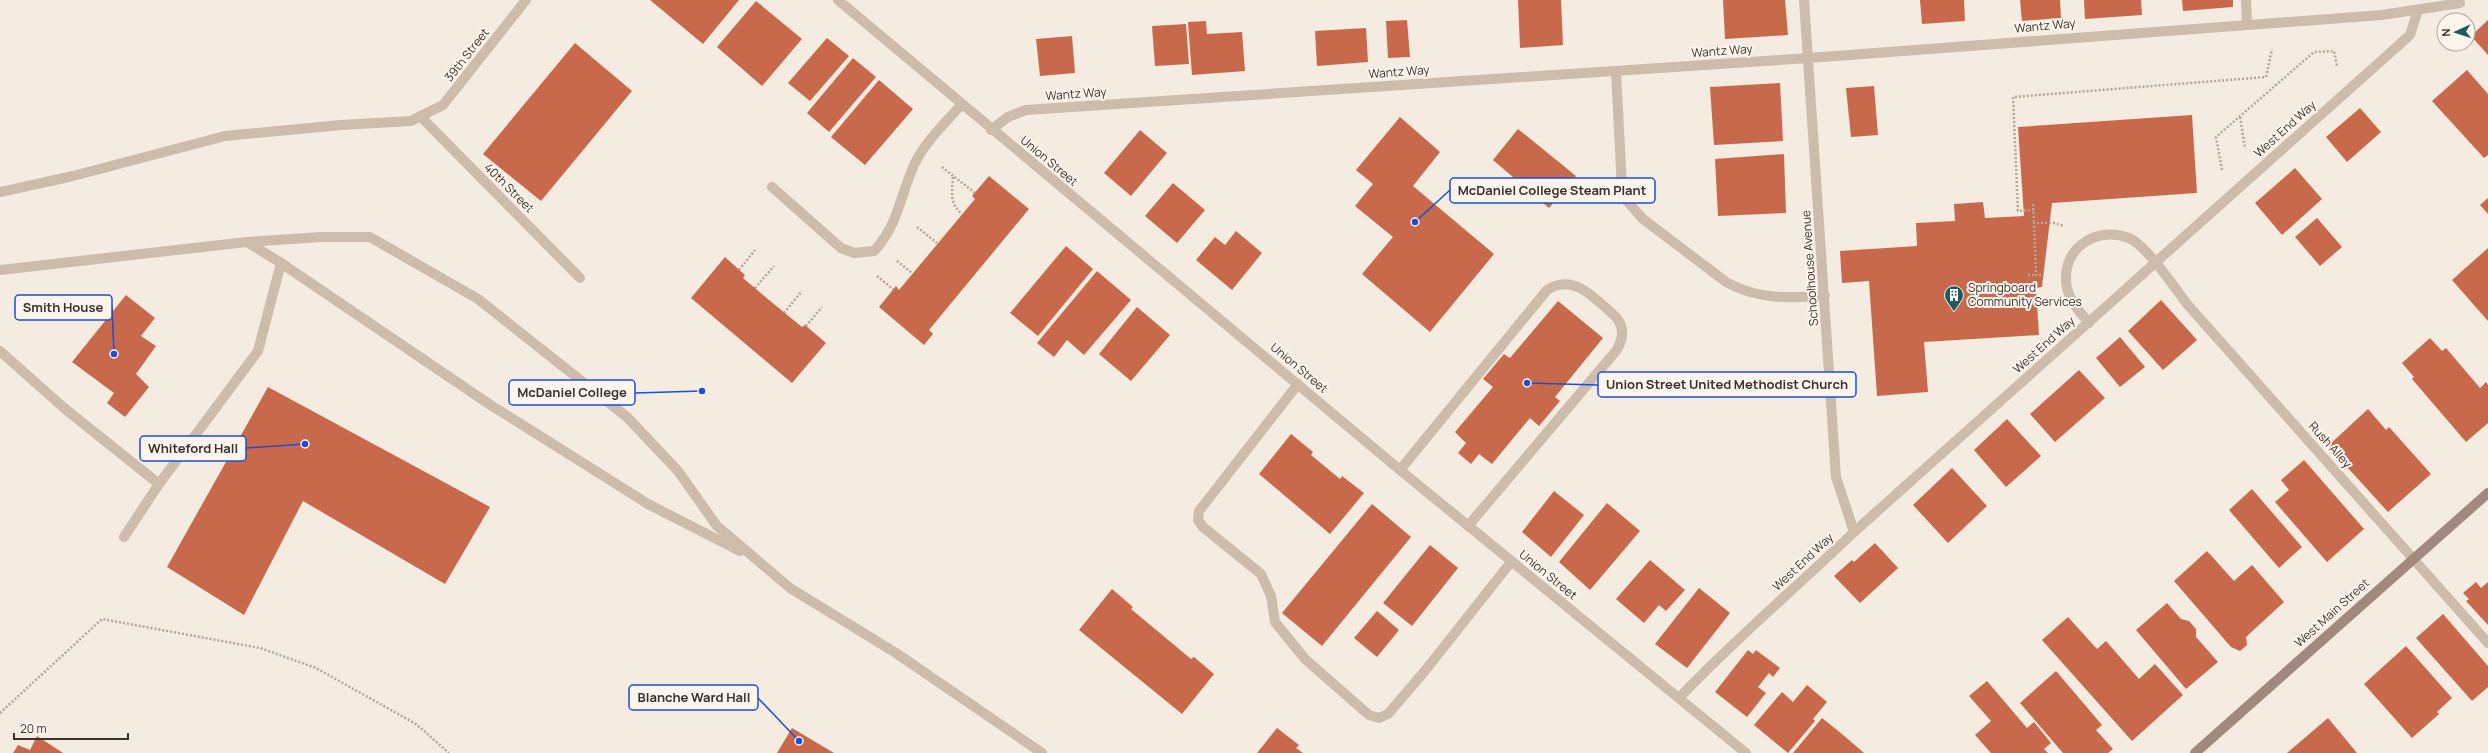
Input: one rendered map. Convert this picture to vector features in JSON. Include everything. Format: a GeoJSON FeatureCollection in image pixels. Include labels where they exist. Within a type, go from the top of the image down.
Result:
{"type":"FeatureCollection","features":[{"type":"Feature","properties":{"kind":"main road","name":"West Main Street"},"geometry":{"type":"LineString","coordinates":[[2195,753],[2414,557],[2488,493]]}},
{"type":"Feature","properties":{"kind":"street","name":"39th Street"},"geometry":{"type":"LineString","coordinates":[[0,192],[73,176],[226,136],[341,125],[411,121],[444,105],[526,0]]}},
{"type":"Feature","properties":{"kind":"street","name":"Union Street"},"geometry":{"type":"LineString","coordinates":[[838,0],[961,105],[1400,470],[1511,562],[1680,697],[1746,753]]}},
{"type":"Feature","properties":{"kind":"street","name":"Schoolhouse Avenue"},"geometry":{"type":"LineString","coordinates":[[1804,0],[1836,477],[1854,532]]}},
{"type":"Feature","properties":{"kind":"street"},"geometry":{"type":"LineString","coordinates":[[2246,0],[2247,23]]}},
{"type":"Feature","properties":{"kind":"street","name":"Wantz Way"},"geometry":{"type":"LineString","coordinates":[[991,130],[1008,117],[1026,110],[1809,58],[2247,23],[2382,15],[2460,3]]}},
{"type":"Feature","properties":{"kind":"street","name":"West End Way"},"geometry":{"type":"LineString","coordinates":[[1680,697],[1744,633],[1796,587],[1854,532],[2410,35],[2418,10]]}},
{"type":"Feature","properties":{"kind":"street"},"geometry":{"type":"LineString","coordinates":[[1616,71],[1622,188],[1625,199],[1632,209],[1714,273],[1739,290],[1765,297],[1784,298],[1825,296]]}},
{"type":"Feature","properties":{"kind":"street"},"geometry":{"type":"LineString","coordinates":[[772,187],[841,248],[854,253],[874,251],[886,238],[899,211],[915,162],[926,146],[961,105]]}},
{"type":"Feature","properties":{"kind":"street","name":"40th Street"},"geometry":{"type":"LineString","coordinates":[[420,116],[580,278]]}},
{"type":"Feature","properties":{"kind":"street","name":"Rush Alley"},"geometry":{"type":"LineString","coordinates":[[2089,323],[2070,299],[2066,280],[2071,257],[2081,244],[2090,237],[2102,234],[2129,238],[2138,243],[2187,304],[2311,444],[2414,557],[2488,643]]}},
{"type":"Feature","properties":{"kind":"street"},"geometry":{"type":"LineString","coordinates":[[0,270],[247,242],[321,237],[370,237],[478,299],[627,417],[678,471],[717,526],[752,558],[790,588],[896,653],[1042,753]]}},
{"type":"Feature","properties":{"kind":"street"},"geometry":{"type":"LineString","coordinates":[[247,242],[281,263],[495,409],[648,504],[752,558]]}},
{"type":"Feature","properties":{"kind":"street"},"geometry":{"type":"LineString","coordinates":[[124,537],[159,484],[258,351],[281,263]]}},
{"type":"Feature","properties":{"kind":"street"},"geometry":{"type":"LineString","coordinates":[[1400,470],[1547,290],[1562,283],[1576,284],[1616,316],[1620,321],[1622,343],[1468,526]]}},
{"type":"Feature","properties":{"kind":"street"},"geometry":{"type":"LineString","coordinates":[[0,351],[64,408],[159,484]]}},
{"type":"Feature","properties":{"kind":"street"},"geometry":{"type":"LineString","coordinates":[[1298,384],[1199,511],[1198,520],[1203,527],[1261,574],[1271,596],[1275,622],[1305,659],[1369,715],[1379,718],[1388,714],[1511,562]]}},
{"type":"Feature","properties":{"kind":"path"},"geometry":{"type":"LineString","coordinates":[[2034,210],[2018,210],[2013,98],[2266,77],[2273,47]]}},
{"type":"Feature","properties":{"kind":"path"},"geometry":{"type":"LineString","coordinates":[[2223,178],[2216,137],[2314,52],[2334,51],[2337,69]]}},
{"type":"Feature","properties":{"kind":"path"},"geometry":{"type":"LineString","coordinates":[[938,163],[975,193]]}},
{"type":"Feature","properties":{"kind":"path"},"geometry":{"type":"LineString","coordinates":[[953,176],[951,196],[953,205],[962,214]]}},
{"type":"Feature","properties":{"kind":"path"},"geometry":{"type":"LineString","coordinates":[[2033,204],[2036,274]]}},
{"type":"Feature","properties":{"kind":"path"},"geometry":{"type":"LineString","coordinates":[[2034,223],[2060,224],[2065,227]]}},
{"type":"Feature","properties":{"kind":"path"},"geometry":{"type":"LineString","coordinates":[[916,226],[937,243]]}},
{"type":"Feature","properties":{"kind":"path"},"geometry":{"type":"LineString","coordinates":[[739,270],[755,250]]}},
{"type":"Feature","properties":{"kind":"path"},"geometry":{"type":"LineString","coordinates":[[896,260],[912,273]]}},
{"type":"Feature","properties":{"kind":"path"},"geometry":{"type":"LineString","coordinates":[[755,288],[774,266]]}},
{"type":"Feature","properties":{"kind":"path"},"geometry":{"type":"LineString","coordinates":[[874,274],[894,290]]}},
{"type":"Feature","properties":{"kind":"path"},"geometry":{"type":"LineString","coordinates":[[2028,275],[2036,274],[2048,276]]}},
{"type":"Feature","properties":{"kind":"path"},"geometry":{"type":"LineString","coordinates":[[784,313],[802,291]]}},
{"type":"Feature","properties":{"kind":"path"},"geometry":{"type":"LineString","coordinates":[[806,326],[822,307]]}},
{"type":"Feature","properties":{"kind":"path"},"geometry":{"type":"LineString","coordinates":[[0,713],[102,619],[260,648],[316,668],[416,724],[449,753]]}},
{"type":"Feature","properties":{"kind":"building"},"geometry":{"type":"Polygon","coordinates":[[[650,0],[739,0],[703,44],[650,0]]]}},
{"type":"Feature","properties":{"kind":"building"},"geometry":{"type":"Polygon","coordinates":[[[1518,0],[1561,0],[1563,45],[1520,48],[1518,0]]]}},
{"type":"Feature","properties":{"kind":"building"},"geometry":{"type":"Polygon","coordinates":[[[1723,0],[1785,0],[1788,35],[1725,39],[1723,0]]]}},
{"type":"Feature","properties":{"kind":"building"},"geometry":{"type":"Polygon","coordinates":[[[1920,0],[1964,0],[1965,21],[1922,24],[1920,0]]]}},
{"type":"Feature","properties":{"kind":"building"},"geometry":{"type":"Polygon","coordinates":[[[2020,0],[2060,0],[2061,18],[2022,21],[2020,0]]]}},
{"type":"Feature","properties":{"kind":"building"},"geometry":{"type":"Polygon","coordinates":[[[2084,0],[2141,0],[2142,15],[2085,19],[2084,0]]]}},
{"type":"Feature","properties":{"kind":"building"},"geometry":{"type":"Polygon","coordinates":[[[2182,0],[2233,0],[2233,7],[2183,11],[2182,0]]]}},
{"type":"Feature","properties":{"kind":"building"},"geometry":{"type":"Polygon","coordinates":[[[756,1],[802,39],[762,86],[717,47],[756,1]]]}},
{"type":"Feature","properties":{"kind":"building"},"geometry":{"type":"Polygon","coordinates":[[[1407,20],[1410,57],[1388,58],[1386,21],[1407,20]]]}},
{"type":"Feature","properties":{"kind":"building"},"geometry":{"type":"Polygon","coordinates":[[[2488,20],[2488,55],[2476,42],[2476,31],[2488,20]]]}},
{"type":"Feature","properties":{"kind":"building"},"geometry":{"type":"Polygon","coordinates":[[[1206,21],[1207,34],[1242,32],[1245,71],[1192,75],[1188,22],[1206,21]]]}},
{"type":"Feature","properties":{"kind":"building"},"geometry":{"type":"Polygon","coordinates":[[[1186,24],[1189,64],[1155,66],[1152,26],[1186,24]]]}},
{"type":"Feature","properties":{"kind":"building"},"geometry":{"type":"Polygon","coordinates":[[[1366,28],[1368,62],[1317,66],[1315,31],[1366,28]]]}},
{"type":"Feature","properties":{"kind":"building"},"geometry":{"type":"Polygon","coordinates":[[[1072,36],[1075,73],[1040,76],[1036,39],[1072,36]]]}},
{"type":"Feature","properties":{"kind":"building"},"geometry":{"type":"Polygon","coordinates":[[[827,38],[849,56],[810,101],[788,83],[827,38]]]}},
{"type":"Feature","properties":{"kind":"building"},"geometry":{"type":"Polygon","coordinates":[[[575,43],[632,91],[541,201],[483,154],[575,43]]]}},
{"type":"Feature","properties":{"kind":"building"},"geometry":{"type":"Polygon","coordinates":[[[853,58],[876,77],[829,132],[807,113],[853,58]]]}},
{"type":"Feature","properties":{"kind":"building"},"geometry":{"type":"Polygon","coordinates":[[[2467,70],[2488,94],[2488,155],[2484,158],[2432,101],[2467,70]]]}},
{"type":"Feature","properties":{"kind":"building"},"geometry":{"type":"Polygon","coordinates":[[[879,80],[913,109],[865,165],[831,137],[879,80]]]}},
{"type":"Feature","properties":{"kind":"building"},"geometry":{"type":"Polygon","coordinates":[[[1780,83],[1783,141],[1714,145],[1710,87],[1780,83]]]}},
{"type":"Feature","properties":{"kind":"building"},"geometry":{"type":"Polygon","coordinates":[[[1874,86],[1878,135],[1851,137],[1846,88],[1874,86]]]}},
{"type":"Feature","properties":{"kind":"building"},"geometry":{"type":"Polygon","coordinates":[[[2360,108],[2381,132],[2347,162],[2326,137],[2360,108]]]}},
{"type":"Feature","properties":{"kind":"building"},"geometry":{"type":"Polygon","coordinates":[[[2192,115],[2197,193],[2052,203],[2042,287],[2036,288],[2039,335],[1924,342],[1928,392],[1877,396],[1869,281],[1842,283],[1840,251],[1917,246],[1916,223],[1955,221],[1954,204],[1983,202],[1985,218],[2024,216],[2018,127],[2192,115]]]}},
{"type":"Feature","properties":{"kind":"building"},"geometry":{"type":"Polygon","coordinates":[[[1400,117],[1440,152],[1413,186],[1494,254],[1430,332],[1362,274],[1393,237],[1355,206],[1373,184],[1356,170],[1400,117]]]}},
{"type":"Feature","properties":{"kind":"building"},"geometry":{"type":"Polygon","coordinates":[[[1518,129],[1576,176],[1549,208],[1493,160],[1518,129]]]}},
{"type":"Feature","properties":{"kind":"building"},"geometry":{"type":"Polygon","coordinates":[[[1140,130],[1167,153],[1131,196],[1104,173],[1140,130]]]}},
{"type":"Feature","properties":{"kind":"building"},"geometry":{"type":"Polygon","coordinates":[[[1784,154],[1786,213],[1718,216],[1715,159],[1784,154]]]}},
{"type":"Feature","properties":{"kind":"building"},"geometry":{"type":"Polygon","coordinates":[[[2295,168],[2322,199],[2282,235],[2255,203],[2295,168]]]}},
{"type":"Feature","properties":{"kind":"building"},"geometry":{"type":"Polygon","coordinates":[[[989,176],[1029,209],[929,330],[933,334],[924,345],[879,307],[896,286],[899,290],[975,199],[972,196],[989,176]]]}},
{"type":"Feature","properties":{"kind":"building"},"geometry":{"type":"Polygon","coordinates":[[[1173,183],[1205,210],[1177,243],[1145,216],[1173,183]]]}},
{"type":"Feature","properties":{"kind":"building"},"geometry":{"type":"Polygon","coordinates":[[[2488,198],[2488,214],[2480,205],[2488,198]]]}},
{"type":"Feature","properties":{"kind":"building"},"geometry":{"type":"Polygon","coordinates":[[[2317,218],[2342,247],[2320,266],[2295,237],[2317,218]]]}},
{"type":"Feature","properties":{"kind":"building"},"geometry":{"type":"Polygon","coordinates":[[[1236,231],[1262,253],[1232,290],[1196,260],[1215,237],[1225,245],[1236,231]]]}},
{"type":"Feature","properties":{"kind":"building"},"geometry":{"type":"Polygon","coordinates":[[[1066,246],[1093,269],[1038,336],[1010,313],[1066,246]]]}},
{"type":"Feature","properties":{"kind":"building"},"geometry":{"type":"Polygon","coordinates":[[[2488,248],[2488,321],[2452,280],[2488,248]]]}},
{"type":"Feature","properties":{"kind":"building"},"geometry":{"type":"Polygon","coordinates":[[[725,257],[745,275],[743,278],[802,327],[805,325],[826,343],[792,383],[691,298],[725,257]]]}},
{"type":"Feature","properties":{"kind":"building"},"geometry":{"type":"Polygon","coordinates":[[[1097,271],[1131,300],[1084,355],[1067,340],[1054,357],[1037,343],[1097,271]]]}},
{"type":"Feature","properties":{"kind":"building"},"geometry":{"type":"Polygon","coordinates":[[[126,295],[155,318],[141,336],[156,346],[136,374],[149,387],[125,417],[107,403],[114,393],[72,362],[126,295]]]}},
{"type":"Feature","properties":{"kind":"building"},"geometry":{"type":"Polygon","coordinates":[[[2161,300],[2197,340],[2163,370],[2128,331],[2161,300]]]}},
{"type":"Feature","properties":{"kind":"building"},"geometry":{"type":"Polygon","coordinates":[[[1558,301],[1603,338],[1555,397],[1560,401],[1539,426],[1530,418],[1492,464],[1479,454],[1471,464],[1458,453],[1466,443],[1455,432],[1493,387],[1483,379],[1504,354],[1510,358],[1558,301]]]}},
{"type":"Feature","properties":{"kind":"building"},"geometry":{"type":"Polygon","coordinates":[[[1137,307],[1170,335],[1131,381],[1099,354],[1137,307]]]}},
{"type":"Feature","properties":{"kind":"building"},"geometry":{"type":"Polygon","coordinates":[[[2120,337],[2145,367],[2120,387],[2096,358],[2120,337]]]}},
{"type":"Feature","properties":{"kind":"building"},"geometry":{"type":"Polygon","coordinates":[[[2430,338],[2442,351],[2446,348],[2480,388],[2486,382],[2488,385],[2488,423],[2466,442],[2412,379],[2414,377],[2402,363],[2430,338]]]}},
{"type":"Feature","properties":{"kind":"building"},"geometry":{"type":"Polygon","coordinates":[[[2079,370],[2105,398],[2055,442],[2030,414],[2079,370]]]}},
{"type":"Feature","properties":{"kind":"building"},"geometry":{"type":"Polygon","coordinates":[[[268,387],[490,507],[445,584],[303,501],[244,615],[167,567],[268,387]]]}},
{"type":"Feature","properties":{"kind":"building"},"geometry":{"type":"Polygon","coordinates":[[[2368,409],[2386,430],[2389,427],[2431,474],[2388,512],[2328,446],[2368,409]]]}},
{"type":"Feature","properties":{"kind":"building"},"geometry":{"type":"Polygon","coordinates":[[[2007,419],[2041,456],[2006,487],[1974,450],[2007,419]]]}},
{"type":"Feature","properties":{"kind":"building"},"geometry":{"type":"Polygon","coordinates":[[[1291,434],[1313,452],[1311,455],[1340,479],[1342,476],[1364,493],[1330,534],[1259,474],[1291,434]]]}},
{"type":"Feature","properties":{"kind":"building"},"geometry":{"type":"Polygon","coordinates":[[[2304,460],[2364,529],[2327,562],[2275,502],[2289,490],[2281,480],[2304,460]]]}},
{"type":"Feature","properties":{"kind":"building"},"geometry":{"type":"Polygon","coordinates":[[[1952,468],[1987,506],[1948,543],[1913,505],[1952,468]]]}},
{"type":"Feature","properties":{"kind":"building"},"geometry":{"type":"Polygon","coordinates":[[[2252,489],[2302,547],[2279,568],[2229,510],[2252,489]]]}},
{"type":"Feature","properties":{"kind":"building"},"geometry":{"type":"Polygon","coordinates":[[[1554,491],[1584,515],[1551,557],[1522,532],[1554,491]]]}},
{"type":"Feature","properties":{"kind":"building"},"geometry":{"type":"Polygon","coordinates":[[[1607,503],[1640,531],[1590,590],[1559,562],[1607,503]]]}},
{"type":"Feature","properties":{"kind":"building"},"geometry":{"type":"Polygon","coordinates":[[[1372,504],[1411,537],[1322,646],[1282,613],[1372,504]]]}},
{"type":"Feature","properties":{"kind":"building"},"geometry":{"type":"Polygon","coordinates":[[[1875,543],[1898,568],[1860,603],[1834,576],[1852,560],[1854,562],[1875,543]]]}},
{"type":"Feature","properties":{"kind":"building"},"geometry":{"type":"Polygon","coordinates":[[[1430,545],[1458,568],[1412,626],[1383,603],[1430,545]]]}},
{"type":"Feature","properties":{"kind":"building"},"geometry":{"type":"Polygon","coordinates":[[[2207,551],[2234,581],[2252,565],[2284,602],[2246,637],[2247,645],[2240,651],[2231,647],[2174,581],[2207,551]]]}},
{"type":"Feature","properties":{"kind":"building"},"geometry":{"type":"Polygon","coordinates":[[[1650,560],[1685,590],[1666,611],[1659,605],[1644,623],[1616,599],[1650,560]]]}},
{"type":"Feature","properties":{"kind":"building"},"geometry":{"type":"Polygon","coordinates":[[[2476,582],[2481,588],[2488,582],[2488,625],[2466,601],[2469,599],[2463,593],[2476,582]]]}},
{"type":"Feature","properties":{"kind":"building"},"geometry":{"type":"Polygon","coordinates":[[[1699,588],[1730,613],[1687,668],[1655,644],[1699,588]]]}},
{"type":"Feature","properties":{"kind":"building"},"geometry":{"type":"Polygon","coordinates":[[[1112,589],[1133,607],[1131,609],[1191,659],[1194,657],[1214,674],[1182,714],[1079,630],[1112,589]]]}},
{"type":"Feature","properties":{"kind":"building"},"geometry":{"type":"Polygon","coordinates":[[[2167,603],[2181,619],[2189,621],[2196,629],[2196,637],[2218,662],[2186,689],[2136,630],[2167,603]]]}},
{"type":"Feature","properties":{"kind":"building"},"geometry":{"type":"Polygon","coordinates":[[[1377,611],[1399,630],[1377,657],[1354,638],[1377,611]]]}},
{"type":"Feature","properties":{"kind":"building"},"geometry":{"type":"Polygon","coordinates":[[[2443,614],[2488,666],[2488,687],[2472,701],[2416,638],[2443,614]]]}},
{"type":"Feature","properties":{"kind":"building"},"geometry":{"type":"Polygon","coordinates":[[[2068,617],[2097,649],[2106,641],[2139,679],[2155,664],[2183,695],[2132,741],[2042,640],[2068,617]]]}},
{"type":"Feature","properties":{"kind":"building"},"geometry":{"type":"Polygon","coordinates":[[[2406,646],[2452,698],[2437,712],[2439,714],[2412,738],[2364,684],[2406,646]]]}},
{"type":"Feature","properties":{"kind":"building"},"geometry":{"type":"Polygon","coordinates":[[[1748,650],[1753,654],[1756,650],[1780,668],[1773,677],[1769,673],[1758,687],[1766,693],[1747,717],[1715,692],[1748,650]]]}},
{"type":"Feature","properties":{"kind":"building"},"geometry":{"type":"Polygon","coordinates":[[[2056,671],[2102,725],[2096,730],[2113,749],[2108,753],[2063,753],[2020,703],[2056,671]]]}},
{"type":"Feature","properties":{"kind":"building"},"geometry":{"type":"Polygon","coordinates":[[[1987,681],[2027,728],[2034,722],[2051,743],[2044,749],[2048,753],[1991,753],[1975,735],[1991,721],[1969,696],[1987,681]]]}},
{"type":"Feature","properties":{"kind":"building"},"geometry":{"type":"Polygon","coordinates":[[[1807,685],[1827,702],[1813,719],[1815,721],[1788,753],[1754,725],[1782,692],[1793,702],[1807,685]]]}},
{"type":"Feature","properties":{"kind":"building"},"geometry":{"type":"Polygon","coordinates":[[[1822,718],[1842,734],[1864,753],[1793,753],[1822,718]]]}},
{"type":"Feature","properties":{"kind":"building"},"geometry":{"type":"Polygon","coordinates":[[[2328,718],[2357,753],[2287,753],[2328,718]]]}},
{"type":"Feature","properties":{"kind":"building"},"geometry":{"type":"Polygon","coordinates":[[[792,728],[834,753],[777,753],[792,728]]]}},
{"type":"Feature","properties":{"kind":"building"},"geometry":{"type":"Polygon","coordinates":[[[1277,728],[1299,745],[1296,748],[1303,753],[1257,753],[1277,728]]]}},
{"type":"Feature","properties":{"kind":"building"},"geometry":{"type":"Polygon","coordinates":[[[37,736],[63,753],[13,753],[18,745],[30,750],[37,736]]]}},
{"type":"Feature","properties":{"kind":"place","name":"McDaniel College Steam Plant"},"geometry":{"type":"Point","coordinates":[1415,222]}},
{"type":"Feature","properties":{"kind":"place","name":"Springboard Community Services"},"geometry":{"type":"Point","coordinates":[1954,312]}},
{"type":"Feature","properties":{"kind":"place","name":"Smith House"},"geometry":{"type":"Point","coordinates":[114,354]}},
{"type":"Feature","properties":{"kind":"place","name":"Union Street United Methodist Church"},"geometry":{"type":"Point","coordinates":[1527,383]}},
{"type":"Feature","properties":{"kind":"place","name":"McDaniel College"},"geometry":{"type":"Point","coordinates":[702,391]}},
{"type":"Feature","properties":{"kind":"place","name":"Whiteford Hall"},"geometry":{"type":"Point","coordinates":[305,444]}},
{"type":"Feature","properties":{"kind":"place","name":"Blanche Ward Hall"},"geometry":{"type":"Point","coordinates":[799,741]}}]}
